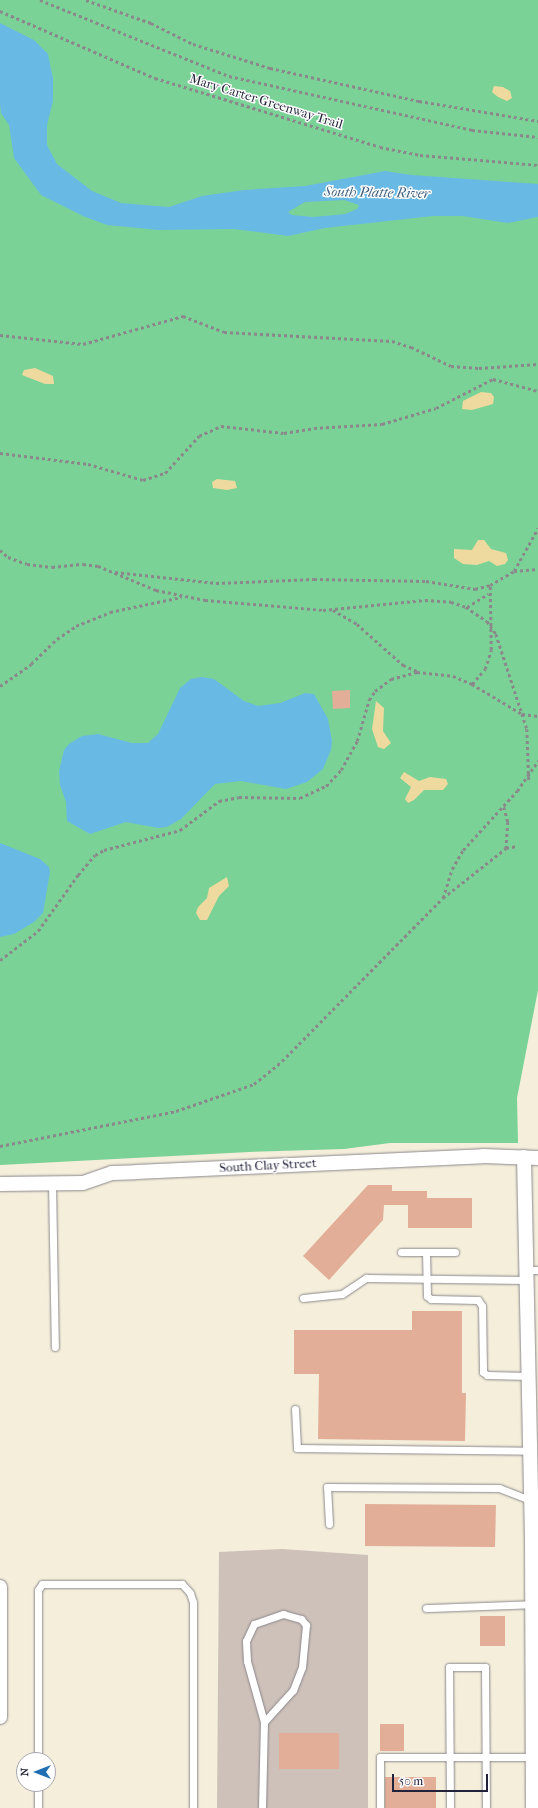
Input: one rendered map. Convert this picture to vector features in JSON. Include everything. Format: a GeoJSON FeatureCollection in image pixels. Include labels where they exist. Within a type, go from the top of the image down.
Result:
{"type":"FeatureCollection","features":[{"type":"Feature","properties":{"kind":"street","name":"South Clay Street"},"geometry":{"type":"LineString","coordinates":[[0,1184],[83,1183],[112,1173],[476,1156],[538,1158]]}},
{"type":"Feature","properties":{"kind":"street"},"geometry":{"type":"LineString","coordinates":[[524,1157],[530,1274],[529,1376],[534,1394],[530,1451],[531,1500],[535,1538],[535,1730],[533,1757],[535,1772],[533,1808]]}},
{"type":"Feature","properties":{"kind":"street"},"geometry":{"type":"LineString","coordinates":[[0,1587],[0,1717]]}},
{"type":"Feature","properties":{"kind":"lane"},"geometry":{"type":"LineString","coordinates":[[52,1184],[55,1347]]}},
{"type":"Feature","properties":{"kind":"lane"},"geometry":{"type":"LineString","coordinates":[[401,1252],[455,1252]]}},
{"type":"Feature","properties":{"kind":"lane"},"geometry":{"type":"LineString","coordinates":[[426,1252],[427,1296],[431,1299],[478,1300],[482,1306],[483,1372],[487,1375],[529,1376]]}},
{"type":"Feature","properties":{"kind":"lane"},"geometry":{"type":"LineString","coordinates":[[303,1298],[342,1294],[366,1278],[427,1279],[530,1274]]}},
{"type":"Feature","properties":{"kind":"lane"},"geometry":{"type":"LineString","coordinates":[[295,1409],[297,1448],[530,1451]]}},
{"type":"Feature","properties":{"kind":"lane"},"geometry":{"type":"LineString","coordinates":[[329,1524],[327,1487],[499,1488],[531,1500]]}},
{"type":"Feature","properties":{"kind":"lane"},"geometry":{"type":"LineString","coordinates":[[38,1752],[38,1590],[42,1584],[182,1584],[190,1593],[193,1602],[192,1808]]}},
{"type":"Feature","properties":{"kind":"lane"},"geometry":{"type":"LineString","coordinates":[[426,1608],[535,1604]]}},
{"type":"Feature","properties":{"kind":"lane"},"geometry":{"type":"LineString","coordinates":[[262,1808],[264,1722],[247,1661],[246,1641],[254,1624],[283,1614],[301,1619],[306,1625],[302,1667],[293,1690],[264,1722]]}},
{"type":"Feature","properties":{"kind":"lane"},"geometry":{"type":"LineString","coordinates":[[450,1808],[449,1667],[485,1667],[486,1808]]}},
{"type":"Feature","properties":{"kind":"lane"},"geometry":{"type":"LineString","coordinates":[[380,1808],[380,1757],[533,1757]]}},
{"type":"Feature","properties":{"kind":"lane"},"geometry":{"type":"LineString","coordinates":[[38,1792],[38,1808]]}},
{"type":"Feature","properties":{"kind":"path"},"geometry":{"type":"LineString","coordinates":[[40,0],[228,76],[472,130],[538,137]]}},
{"type":"Feature","properties":{"kind":"path"},"geometry":{"type":"LineString","coordinates":[[86,0],[151,23],[186,41],[270,68],[419,101],[538,121]]}},
{"type":"Feature","properties":{"kind":"path","name":"Mary Carter Greenway Trail"},"geometry":{"type":"LineString","coordinates":[[0,11],[155,78],[380,147],[420,155],[538,165]]}},
{"type":"Feature","properties":{"kind":"path"},"geometry":{"type":"LineString","coordinates":[[0,335],[76,344],[98,340],[183,316],[224,332],[392,341],[411,347],[440,362],[457,366],[485,368],[538,364]]}},
{"type":"Feature","properties":{"kind":"path"},"geometry":{"type":"LineString","coordinates":[[0,453],[76,462],[143,480],[165,473],[199,436],[222,426],[284,433],[314,428],[382,424],[436,408],[493,379],[538,391]]}},
{"type":"Feature","properties":{"kind":"path"},"geometry":{"type":"LineString","coordinates":[[514,571],[538,528]]}},
{"type":"Feature","properties":{"kind":"path"},"geometry":{"type":"LineString","coordinates":[[0,550],[8,557],[27,564],[52,567],[91,564],[112,571],[146,587],[181,597],[313,610],[332,610],[425,600],[451,602],[466,607],[480,615],[492,628],[529,738],[528,773],[530,780]]}},
{"type":"Feature","properties":{"kind":"path"},"geometry":{"type":"LineString","coordinates":[[112,571],[216,583],[334,579],[426,581],[469,589],[490,585],[514,571],[538,569]]}},
{"type":"Feature","properties":{"kind":"path"},"geometry":{"type":"LineString","coordinates":[[472,684],[485,669],[491,650],[492,628],[489,594],[490,585]]}},
{"type":"Feature","properties":{"kind":"path"},"geometry":{"type":"LineString","coordinates":[[466,607],[489,594]]}},
{"type":"Feature","properties":{"kind":"path"},"geometry":{"type":"LineString","coordinates":[[0,686],[31,664],[56,639],[76,626],[110,612],[181,597]]}},
{"type":"Feature","properties":{"kind":"path"},"geometry":{"type":"LineString","coordinates":[[332,610],[357,624],[402,665],[417,672]]}},
{"type":"Feature","properties":{"kind":"path"},"geometry":{"type":"LineString","coordinates":[[0,960],[38,931],[78,874],[95,855],[104,850],[180,830],[219,801],[239,797],[300,798],[326,786],[341,770],[357,741],[364,710],[375,691],[391,679],[417,672],[440,672],[472,684],[522,714],[538,716]]}},
{"type":"Feature","properties":{"kind":"path"},"geometry":{"type":"LineString","coordinates":[[443,898],[458,858],[504,807],[538,761]]}},
{"type":"Feature","properties":{"kind":"path"},"geometry":{"type":"LineString","coordinates":[[504,807],[508,822],[506,848]]}},
{"type":"Feature","properties":{"kind":"path"},"geometry":{"type":"LineString","coordinates":[[0,1146],[176,1111],[254,1084],[282,1061],[443,898],[506,848],[517,846]]}},
{"type":"Feature","properties":{"kind":"shaded area"},"geometry":{"type":"Polygon","coordinates":[[[282,1549],[368,1555],[368,1808],[217,1808],[219,1552],[282,1549]]]}},
{"type":"Feature","properties":{"kind":"green space"},"geometry":{"type":"Polygon","coordinates":[[[0,0],[538,0],[538,990],[517,1098],[518,1143],[390,1143],[344,1149],[249,1152],[0,1165],[0,0]]]}},
{"type":"Feature","properties":{"kind":"sand"},"geometry":{"type":"Polygon","coordinates":[[[494,86],[503,87],[510,91],[512,98],[507,101],[498,97],[492,92],[494,86]]]}},
{"type":"Feature","properties":{"kind":"sand"},"geometry":{"type":"Polygon","coordinates":[[[35,368],[53,376],[54,384],[45,384],[22,375],[24,370],[35,368]]]}},
{"type":"Feature","properties":{"kind":"sand"},"geometry":{"type":"Polygon","coordinates":[[[481,392],[491,393],[494,397],[493,404],[472,410],[462,409],[463,401],[481,392]]]}},
{"type":"Feature","properties":{"kind":"sand"},"geometry":{"type":"Polygon","coordinates":[[[217,479],[235,481],[237,488],[227,490],[213,488],[212,482],[217,479]]]}},
{"type":"Feature","properties":{"kind":"sand"},"geometry":{"type":"Polygon","coordinates":[[[478,540],[484,540],[491,549],[506,553],[508,560],[505,564],[497,566],[489,561],[477,565],[463,564],[454,558],[454,549],[472,550],[478,540]]]}},
{"type":"Feature","properties":{"kind":"sand"},"geometry":{"type":"Polygon","coordinates":[[[376,701],[384,708],[383,731],[391,743],[384,749],[378,747],[372,729],[376,701]]]}},
{"type":"Feature","properties":{"kind":"sand"},"geometry":{"type":"Polygon","coordinates":[[[404,772],[419,781],[430,777],[446,779],[448,784],[443,790],[424,790],[414,800],[408,803],[405,799],[411,787],[400,778],[404,772]]]}},
{"type":"Feature","properties":{"kind":"sand"},"geometry":{"type":"Polygon","coordinates":[[[227,877],[229,886],[219,896],[207,920],[200,920],[196,913],[198,907],[207,898],[209,888],[227,877]]]}},
{"type":"Feature","properties":{"kind":"water","name":"South Platte River"},"geometry":{"type":"Polygon","coordinates":[[[0,23],[34,40],[48,54],[53,79],[53,101],[47,125],[47,145],[57,164],[92,191],[121,203],[169,207],[202,196],[244,190],[305,186],[385,171],[412,175],[538,184],[538,217],[508,223],[462,216],[433,216],[325,228],[288,236],[234,229],[158,230],[107,225],[83,216],[41,195],[14,158],[9,125],[1,113],[0,23]],[[344,200],[305,202],[288,212],[292,215],[314,217],[345,214],[357,209],[359,205],[344,200]]]}},
{"type":"Feature","properties":{"kind":"water"},"geometry":{"type":"Polygon","coordinates":[[[202,677],[214,679],[244,701],[258,706],[280,703],[305,693],[314,694],[328,719],[332,741],[331,750],[323,769],[307,782],[286,789],[241,781],[215,784],[181,819],[167,827],[158,828],[126,822],[90,834],[67,821],[66,802],[60,785],[59,771],[64,750],[69,744],[82,736],[98,734],[132,743],[148,743],[158,734],[180,688],[191,679],[202,677]]]}},
{"type":"Feature","properties":{"kind":"water"},"geometry":{"type":"Polygon","coordinates":[[[0,843],[40,859],[49,867],[50,872],[43,913],[34,922],[14,934],[0,937],[0,843]]]}},
{"type":"Feature","properties":{"kind":"building"},"geometry":{"type":"Polygon","coordinates":[[[350,690],[350,708],[333,709],[332,691],[350,690]]]}},
{"type":"Feature","properties":{"kind":"building"},"geometry":{"type":"Polygon","coordinates":[[[368,1185],[392,1185],[392,1191],[427,1191],[427,1198],[472,1198],[472,1228],[408,1228],[408,1205],[384,1205],[383,1220],[329,1280],[303,1256],[368,1185]]]}},
{"type":"Feature","properties":{"kind":"building"},"geometry":{"type":"Polygon","coordinates":[[[412,1311],[462,1311],[462,1393],[466,1393],[465,1441],[318,1439],[319,1374],[294,1374],[294,1330],[412,1330],[412,1311]]]}},
{"type":"Feature","properties":{"kind":"building"},"geometry":{"type":"Polygon","coordinates":[[[365,1504],[496,1505],[495,1547],[365,1546],[365,1504]]]}},
{"type":"Feature","properties":{"kind":"building"},"geometry":{"type":"Polygon","coordinates":[[[480,1616],[505,1616],[505,1646],[480,1646],[480,1616]]]}},
{"type":"Feature","properties":{"kind":"building"},"geometry":{"type":"Polygon","coordinates":[[[380,1724],[404,1724],[404,1751],[380,1751],[380,1724]]]}},
{"type":"Feature","properties":{"kind":"building"},"geometry":{"type":"Polygon","coordinates":[[[279,1733],[339,1733],[339,1769],[279,1769],[279,1733]]]}},
{"type":"Feature","properties":{"kind":"building"},"geometry":{"type":"Polygon","coordinates":[[[385,1777],[436,1777],[436,1808],[385,1808],[385,1777]]]}}]}
